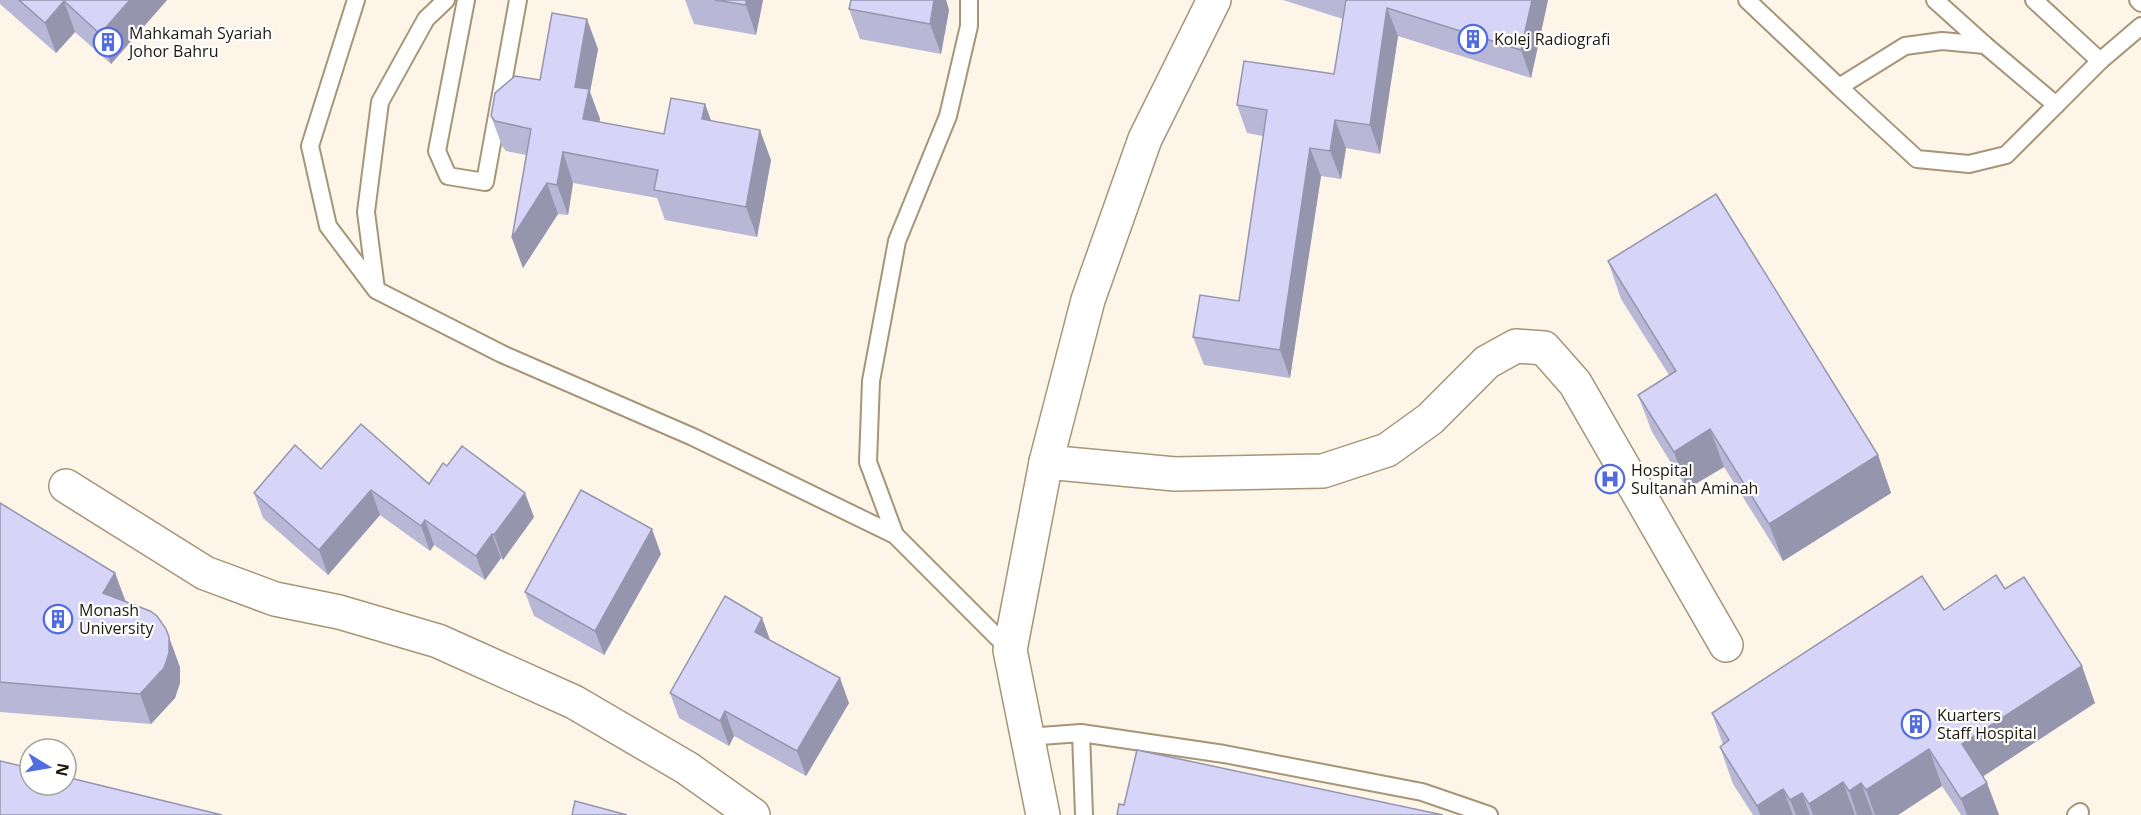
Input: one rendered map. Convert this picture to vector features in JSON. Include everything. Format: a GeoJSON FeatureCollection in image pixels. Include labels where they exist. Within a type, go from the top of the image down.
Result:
{"type":"FeatureCollection","features":[{"type":"Feature","properties":{"kind":"street"},"geometry":{"type":"LineString","coordinates":[[1043,815],[1010,650],[1046,462],[1088,300],[1145,139],[1214,0]]}},
{"type":"Feature","properties":{"kind":"street"},"geometry":{"type":"LineString","coordinates":[[1046,462],[1175,474],[1323,471],[1387,450],[1430,419],[1487,362],[1516,346],[1544,348],[1575,383],[1726,645]]}},
{"type":"Feature","properties":{"kind":"street"},"geometry":{"type":"LineString","coordinates":[[66,486],[205,573],[275,599],[339,612],[438,641],[574,702],[687,768],[753,815]]}},
{"type":"Feature","properties":{"kind":"lane"},"geometry":{"type":"LineString","coordinates":[[356,0],[310,146],[328,226],[376,290],[501,354],[693,437],[895,535],[1010,650]]}},
{"type":"Feature","properties":{"kind":"lane"},"geometry":{"type":"LineString","coordinates":[[376,290],[366,212],[381,102],[426,19],[446,0]]}},
{"type":"Feature","properties":{"kind":"lane"},"geometry":{"type":"LineString","coordinates":[[466,0],[437,151],[448,176],[485,182],[518,0]]}},
{"type":"Feature","properties":{"kind":"lane"},"geometry":{"type":"LineString","coordinates":[[895,535],[868,462],[871,381],[897,241],[948,116],[969,26],[969,0]]}},
{"type":"Feature","properties":{"kind":"lane"},"geometry":{"type":"LineString","coordinates":[[1747,0],[1917,159],[1969,164],[2006,154],[2100,61],[2141,26]]}},
{"type":"Feature","properties":{"kind":"lane"},"geometry":{"type":"LineString","coordinates":[[1935,0],[2056,105]]}},
{"type":"Feature","properties":{"kind":"lane"},"geometry":{"type":"LineString","coordinates":[[2034,0],[2100,61]]}},
{"type":"Feature","properties":{"kind":"lane"},"geometry":{"type":"LineString","coordinates":[[1839,87],[1905,46],[1942,41],[1985,45]]}},
{"type":"Feature","properties":{"kind":"lane"},"geometry":{"type":"LineString","coordinates":[[1027,737],[1081,733],[1224,754],[1422,792],[1489,815]]}},
{"type":"Feature","properties":{"kind":"lane"},"geometry":{"type":"LineString","coordinates":[[1081,733],[1084,815]]}},
{"type":"Feature","properties":{"kind":"building"},"geometry":{"type":"Polygon","coordinates":[[[19,0],[130,0],[100,34],[64,1],[45,23],[19,0]]]}},
{"type":"Feature","properties":{"kind":"building"},"geometry":{"type":"Polygon","coordinates":[[[715,0],[746,0],[746,5],[715,0]]]}},
{"type":"Feature","properties":{"kind":"building"},"geometry":{"type":"Polygon","coordinates":[[[851,0],[934,0],[930,24],[849,9],[851,0]]]}},
{"type":"Feature","properties":{"kind":"building"},"geometry":{"type":"Polygon","coordinates":[[[1346,0],[1532,0],[1521,50],[1387,8],[1370,125],[1335,120],[1330,151],[1310,148],[1280,350],[1193,337],[1200,295],[1239,301],[1267,110],[1237,105],[1244,61],[1334,74],[1346,0]]]}},
{"type":"Feature","properties":{"kind":"building"},"geometry":{"type":"Polygon","coordinates":[[[552,13],[587,19],[575,87],[589,89],[583,119],[664,134],[671,98],[705,104],[702,119],[760,130],[746,207],[654,190],[658,170],[563,152],[557,185],[547,183],[512,238],[531,129],[495,121],[491,116],[495,93],[515,76],[540,80],[552,13]]]}},
{"type":"Feature","properties":{"kind":"building"},"geometry":{"type":"Polygon","coordinates":[[[1716,194],[1878,455],[1769,524],[1710,429],[1674,452],[1638,395],[1676,371],[1608,261],[1716,194]]]}},
{"type":"Feature","properties":{"kind":"building"},"geometry":{"type":"Polygon","coordinates":[[[361,424],[429,484],[443,463],[447,466],[462,446],[525,493],[476,556],[425,520],[421,526],[371,490],[319,550],[254,493],[295,445],[321,469],[361,424]]]}},
{"type":"Feature","properties":{"kind":"building"},"geometry":{"type":"Polygon","coordinates":[[[581,490],[652,529],[595,631],[525,592],[581,490]]]}},
{"type":"Feature","properties":{"kind":"building","name":"Monash University"},"geometry":{"type":"Polygon","coordinates":[[[0,503],[115,573],[103,593],[150,611],[157,616],[169,637],[169,653],[164,668],[140,694],[0,682],[0,503]]]}},
{"type":"Feature","properties":{"kind":"building","name":"Kuarters Staff Hospital"},"geometry":{"type":"Polygon","coordinates":[[[1996,575],[2005,589],[2024,577],[2082,666],[1962,744],[1987,783],[1961,799],[1929,749],[1866,790],[1861,783],[1849,791],[1843,782],[1809,804],[1802,793],[1790,800],[1783,789],[1757,806],[1720,747],[1729,740],[1712,713],[1922,576],[1944,610],[1996,575]]]}},
{"type":"Feature","properties":{"kind":"building"},"geometry":{"type":"Polygon","coordinates":[[[725,596],[762,618],[755,632],[840,678],[797,751],[725,711],[720,721],[670,693],[725,596]]]}},
{"type":"Feature","properties":{"kind":"building"},"geometry":{"type":"Polygon","coordinates":[[[1137,750],[1443,815],[1117,815],[1119,804],[1124,805],[1137,750]]]}},
{"type":"Feature","properties":{"kind":"building"},"geometry":{"type":"Polygon","coordinates":[[[0,761],[18,765],[18,797],[78,797],[78,780],[222,815],[0,815],[0,761]]]}},
{"type":"Feature","properties":{"kind":"building"},"geometry":{"type":"Polygon","coordinates":[[[575,801],[627,815],[572,815],[575,801]]]}},
{"type":"Feature","properties":{"kind":"place","name":"Kolej Radiografi"},"geometry":{"type":"Point","coordinates":[1473,39]}},
{"type":"Feature","properties":{"kind":"place","name":"Mahkamah Syariah Johor Bahru"},"geometry":{"type":"Point","coordinates":[108,42]}},
{"type":"Feature","properties":{"kind":"place","name":"Hospital Sultanah Aminah"},"geometry":{"type":"Point","coordinates":[1610,479]}},
{"type":"Feature","properties":{"kind":"place","name":"Monash University"},"geometry":{"type":"Point","coordinates":[58,619]}},
{"type":"Feature","properties":{"kind":"place","name":"Kuarters Staff Hospital"},"geometry":{"type":"Point","coordinates":[1916,724]}}]}
